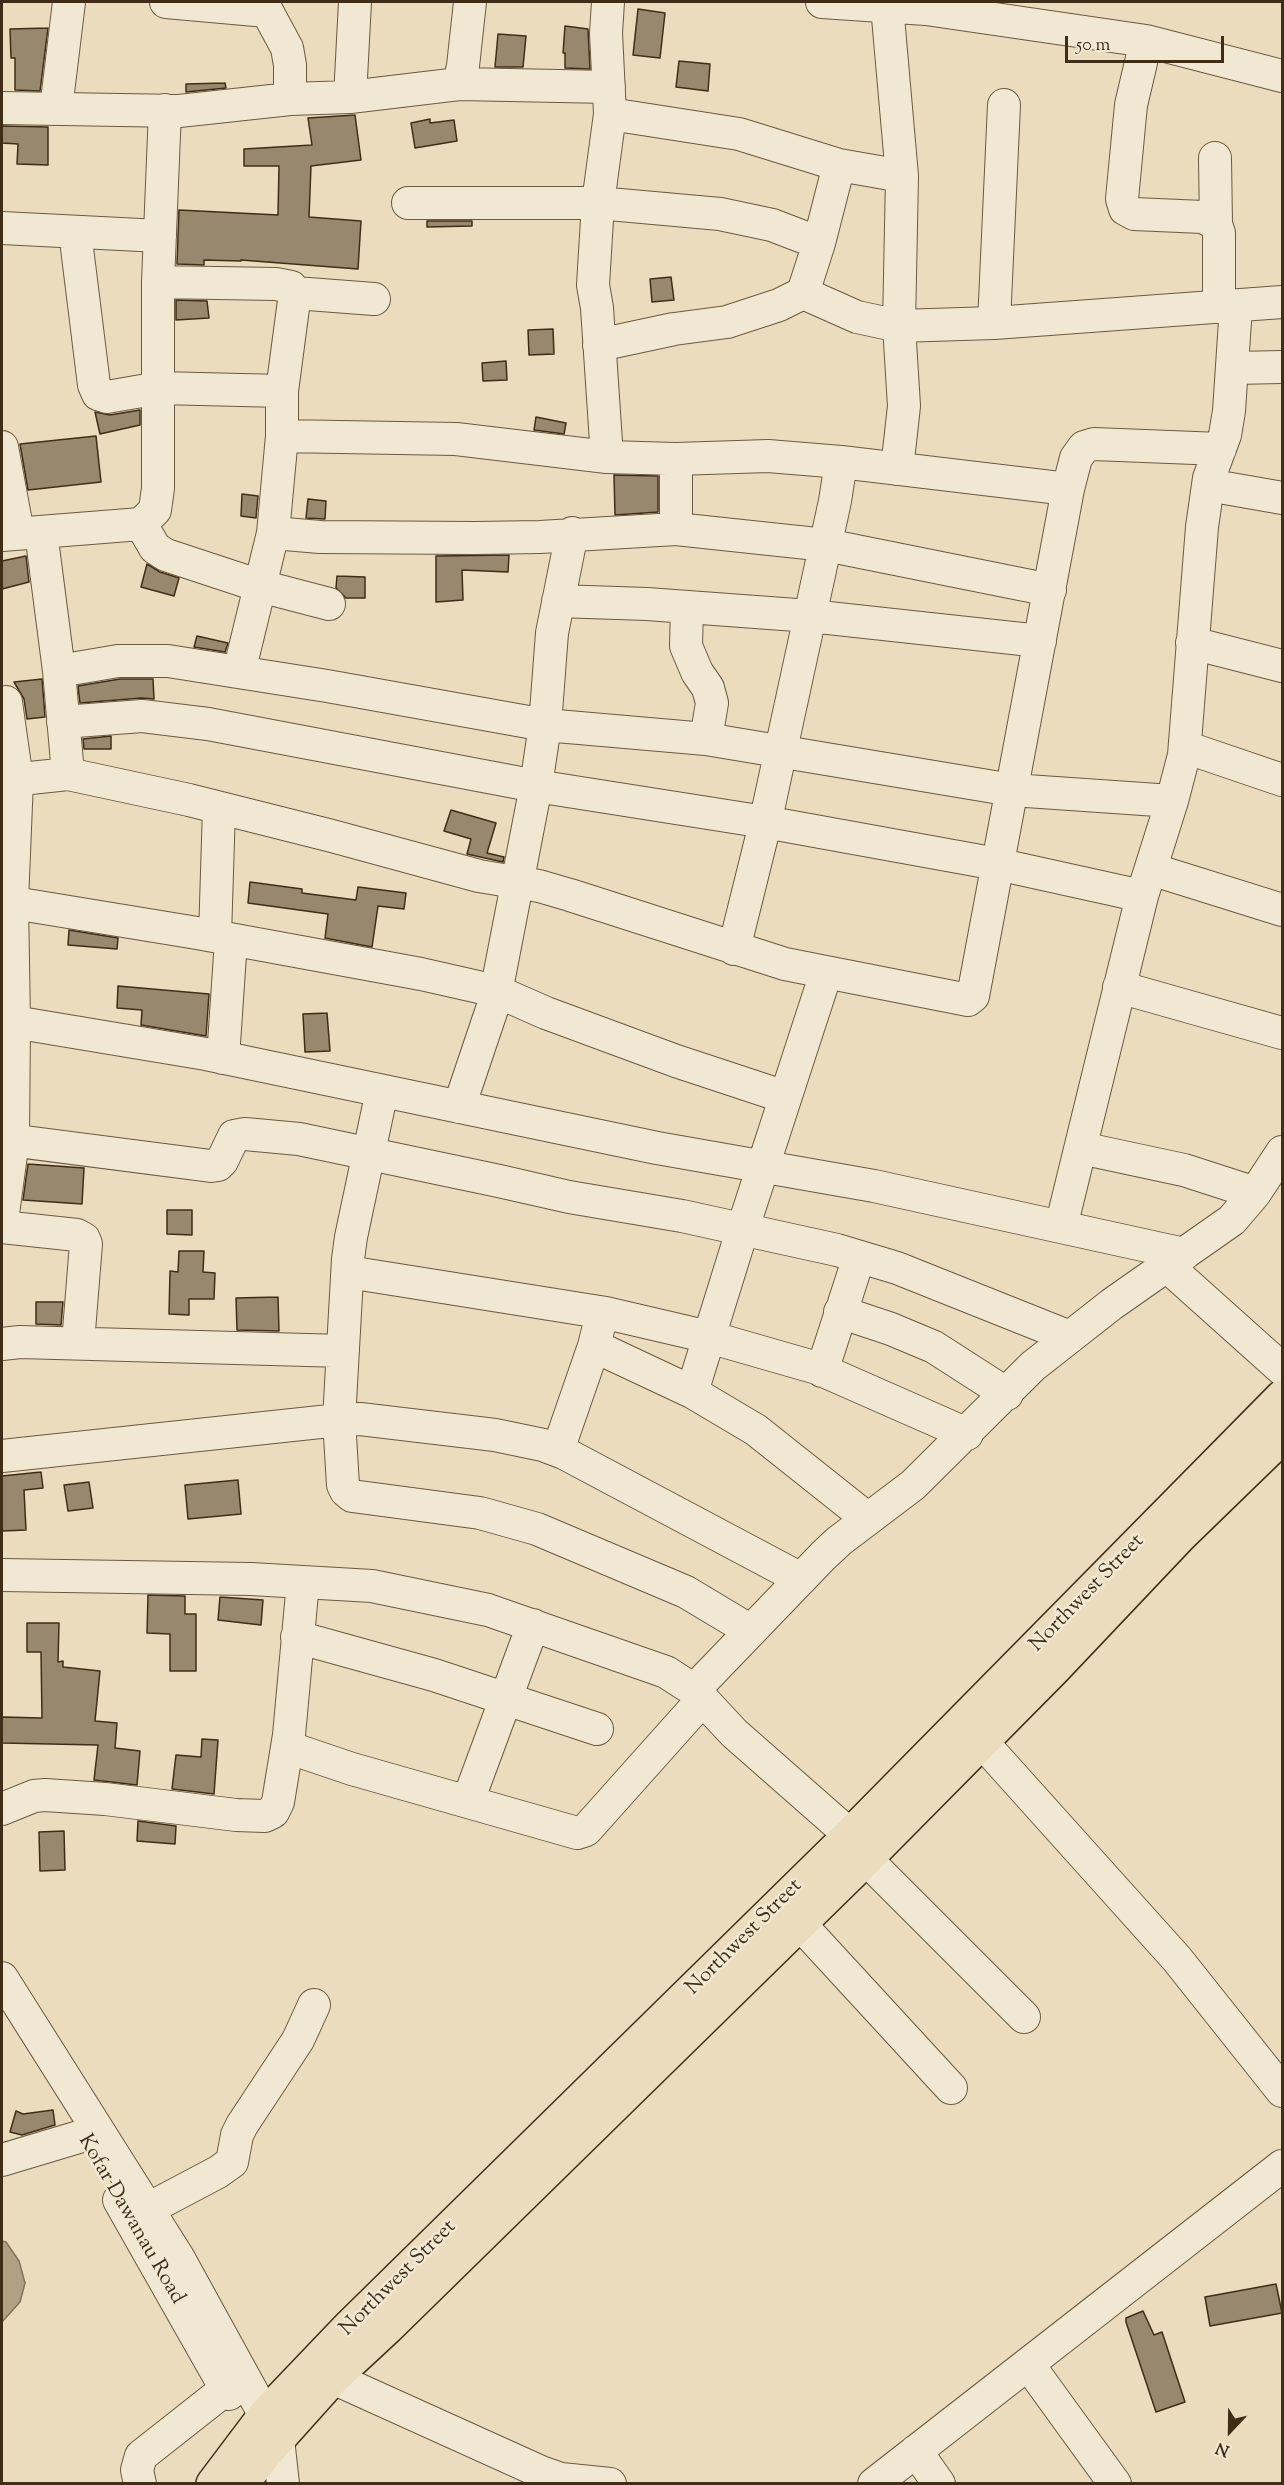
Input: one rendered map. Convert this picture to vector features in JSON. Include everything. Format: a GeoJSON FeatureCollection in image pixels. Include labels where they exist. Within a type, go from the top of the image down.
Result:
{"type":"FeatureCollection","features":[{"type":"Feature","properties":{"kind":"main road","name":"Northwest Street"},"geometry":{"type":"LineString","coordinates":[[213,2484],[270,2449],[351,2325],[857,1847],[1282,1397]]}},
{"type":"Feature","properties":{"kind":"main road","name":"Northwest Street"},"geometry":{"type":"LineString","coordinates":[[242,2484],[333,2378],[397,2319],[800,1924],[857,1847],[982,1742],[1180,1536],[1282,1437]]}},
{"type":"Feature","properties":{"kind":"street"},"geometry":{"type":"LineString","coordinates":[[56,109],[69,2]]}},
{"type":"Feature","properties":{"kind":"street"},"geometry":{"type":"LineString","coordinates":[[166,2],[263,6],[286,48],[290,65],[290,99]]}},
{"type":"Feature","properties":{"kind":"street"},"geometry":{"type":"LineString","coordinates":[[350,97],[355,2]]}},
{"type":"Feature","properties":{"kind":"street"},"geometry":{"type":"LineString","coordinates":[[459,84],[470,2]]}},
{"type":"Feature","properties":{"kind":"street"},"geometry":{"type":"LineString","coordinates":[[607,458],[593,285],[598,202],[610,101],[606,33],[608,2]]}},
{"type":"Feature","properties":{"kind":"street"},"geometry":{"type":"LineString","coordinates":[[822,2],[887,6],[1001,18],[1146,41],[1282,76]]}},
{"type":"Feature","properties":{"kind":"street"},"geometry":{"type":"LineString","coordinates":[[887,6],[902,176],[899,326],[904,406],[897,468]]}},
{"type":"Feature","properties":{"kind":"street"},"geometry":{"type":"LineString","coordinates":[[1146,41],[1131,105],[1122,199],[1125,209],[1134,214],[1203,217],[1216,224]]}},
{"type":"Feature","properties":{"kind":"street"},"geometry":{"type":"LineString","coordinates":[[2,108],[165,110],[290,99],[350,97],[459,84],[610,101],[739,135],[839,165],[902,176]]}},
{"type":"Feature","properties":{"kind":"street"},"geometry":{"type":"LineString","coordinates":[[994,322],[1004,105]]}},
{"type":"Feature","properties":{"kind":"street"},"geometry":{"type":"LineString","coordinates":[[20,533],[141,524],[155,510],[158,488],[158,282],[165,110]]}},
{"type":"Feature","properties":{"kind":"street"},"geometry":{"type":"LineString","coordinates":[[1061,1227],[1146,882],[1172,801],[1185,747],[1197,569],[1208,485],[1225,435],[1233,368],[1228,306],[1216,224],[1215,158]]}},
{"type":"Feature","properties":{"kind":"street"},"geometry":{"type":"LineString","coordinates":[[599,345],[674,329],[727,322],[779,305],[803,292],[819,243],[839,165]]}},
{"type":"Feature","properties":{"kind":"street"},"geometry":{"type":"LineString","coordinates":[[408,203],[598,202],[720,213],[772,225],[819,243]]}},
{"type":"Feature","properties":{"kind":"street"},"geometry":{"type":"LineString","coordinates":[[2,228],[160,236]]}},
{"type":"Feature","properties":{"kind":"street"},"geometry":{"type":"LineString","coordinates":[[75,232],[94,385],[98,394],[107,397],[159,388],[282,391]]}},
{"type":"Feature","properties":{"kind":"street"},"geometry":{"type":"LineString","coordinates":[[158,282],[276,284],[291,287],[295,293],[282,391],[282,436],[273,533],[239,672]]}},
{"type":"Feature","properties":{"kind":"street"},"geometry":{"type":"LineString","coordinates":[[803,292],[857,317],[899,326],[994,322],[1282,302],[1282,297]]}},
{"type":"Feature","properties":{"kind":"street"},"geometry":{"type":"LineString","coordinates":[[295,293],[374,299]]}},
{"type":"Feature","properties":{"kind":"street"},"geometry":{"type":"LineString","coordinates":[[1233,368],[1282,368]]}},
{"type":"Feature","properties":{"kind":"street"},"geometry":{"type":"LineString","coordinates":[[282,436],[456,439],[607,458],[676,459],[768,456],[897,468],[1068,489]]}},
{"type":"Feature","properties":{"kind":"street"},"geometry":{"type":"LineString","coordinates":[[9,781],[68,774],[219,808],[479,876],[570,895],[785,964],[968,1000],[973,996],[1068,489],[1076,458],[1084,447],[1094,444],[1220,449]]}},
{"type":"Feature","properties":{"kind":"street"},"geometry":{"type":"LineString","coordinates":[[2,447],[20,533],[59,671],[68,774]]}},
{"type":"Feature","properties":{"kind":"street"},"geometry":{"type":"LineString","coordinates":[[676,459],[676,529]]}},
{"type":"Feature","properties":{"kind":"street"},"geometry":{"type":"LineString","coordinates":[[734,948],[765,822],[826,545],[841,462]]}},
{"type":"Feature","properties":{"kind":"street"},"geometry":{"type":"LineString","coordinates":[[1208,485],[1282,498]]}},
{"type":"Feature","properties":{"kind":"street"},"geometry":{"type":"LineString","coordinates":[[141,524],[154,548],[166,555],[260,586],[328,604]]}},
{"type":"Feature","properties":{"kind":"street"},"geometry":{"type":"LineString","coordinates":[[273,533],[320,537],[475,538],[540,537],[572,533],[676,529],[826,545],[1050,590]]}},
{"type":"Feature","properties":{"kind":"street"},"geometry":{"type":"LineString","coordinates":[[459,1107],[488,1024],[496,991],[536,786],[545,725],[552,633],[572,533]]}},
{"type":"Feature","properties":{"kind":"street"},"geometry":{"type":"LineString","coordinates":[[558,601],[810,616],[1040,641]]}},
{"type":"Feature","properties":{"kind":"street"},"geometry":{"type":"LineString","coordinates":[[687,607],[686,646],[697,672],[708,688],[712,703],[706,739]]}},
{"type":"Feature","properties":{"kind":"street"},"geometry":{"type":"LineString","coordinates":[[1192,643],[1282,666]]}},
{"type":"Feature","properties":{"kind":"street"},"geometry":{"type":"LineString","coordinates":[[59,671],[118,661],[168,661],[327,686],[545,725],[706,739],[1012,790],[1172,801]]}},
{"type":"Feature","properties":{"kind":"street"},"geometry":{"type":"LineString","coordinates":[[2,1221],[7,1139],[8,1021],[9,781],[6,702]]}},
{"type":"Feature","properties":{"kind":"street"},"geometry":{"type":"LineString","coordinates":[[63,722],[157,716],[536,786],[765,822],[997,864],[1146,882],[1282,910]]}},
{"type":"Feature","properties":{"kind":"street"},"geometry":{"type":"LineString","coordinates":[[1185,747],[1282,780]]}},
{"type":"Feature","properties":{"kind":"street"},"geometry":{"type":"LineString","coordinates":[[219,808],[223,938],[223,1058]]}},
{"type":"Feature","properties":{"kind":"street"},"geometry":{"type":"LineString","coordinates":[[7,902],[421,974],[496,991],[676,1061],[785,1097]]}},
{"type":"Feature","properties":{"kind":"street"},"geometry":{"type":"LineString","coordinates":[[692,1392],[762,1167],[826,973]]}},
{"type":"Feature","properties":{"kind":"street"},"geometry":{"type":"LineString","coordinates":[[1119,987],[1282,1033]]}},
{"type":"Feature","properties":{"kind":"street"},"geometry":{"type":"LineString","coordinates":[[8,1021],[223,1058],[657,1148],[874,1186],[1061,1227],[1175,1260],[1282,1369]]}},
{"type":"Feature","properties":{"kind":"street"},"geometry":{"type":"LineString","coordinates":[[382,1091],[351,1237],[339,1420],[343,1485],[352,1496],[480,1513],[537,1529],[686,1592],[751,1631]]}},
{"type":"Feature","properties":{"kind":"street"},"geometry":{"type":"LineString","coordinates":[[7,1139],[211,1166],[218,1165],[222,1161],[234,1136],[245,1134],[299,1139],[568,1197],[682,1216],[837,1250],[897,1268],[1070,1337]]}},
{"type":"Feature","properties":{"kind":"street"},"geometry":{"type":"LineString","coordinates":[[1080,1148],[1184,1170],[1256,1193]]}},
{"type":"Feature","properties":{"kind":"street"},"geometry":{"type":"LineString","coordinates":[[287,1747],[352,1769],[565,1830],[577,1833],[586,1830],[751,1631],[839,1541],[913,1485],[967,1434],[1033,1366],[1232,1220],[1256,1193],[1282,1152]]}},
{"type":"Feature","properties":{"kind":"street"},"geometry":{"type":"LineString","coordinates":[[2,1227],[77,1235],[84,1239],[86,1244],[78,1344]]}},
{"type":"Feature","properties":{"kind":"street"},"geometry":{"type":"LineString","coordinates":[[822,1371],[859,1257]]}},
{"type":"Feature","properties":{"kind":"street"},"geometry":{"type":"LineString","coordinates":[[348,1272],[601,1312],[709,1337],[822,1371],[967,1434]]}},
{"type":"Feature","properties":{"kind":"street"},"geometry":{"type":"LineString","coordinates":[[558,1450],[594,1346],[601,1312]]}},
{"type":"Feature","properties":{"kind":"street"},"geometry":{"type":"LineString","coordinates":[[840,1312],[891,1329],[934,1347],[1006,1394]]}},
{"type":"Feature","properties":{"kind":"street"},"geometry":{"type":"LineString","coordinates":[[2,1344],[343,1351]]}},
{"type":"Feature","properties":{"kind":"street"},"geometry":{"type":"LineString","coordinates":[[594,1346],[692,1392],[756,1430],[868,1519]]}},
{"type":"Feature","properties":{"kind":"street"},"geometry":{"type":"LineString","coordinates":[[2,1456],[360,1419],[495,1435],[558,1450],[801,1579]]}},
{"type":"Feature","properties":{"kind":"street"},"geometry":{"type":"LineString","coordinates":[[2,1575],[303,1582],[372,1586],[488,1610],[656,1668],[699,1695],[734,1733],[857,1847],[1024,2017]]}},
{"type":"Feature","properties":{"kind":"street"},"geometry":{"type":"LineString","coordinates":[[2,1809],[34,1796],[45,1795],[105,1799],[236,1815],[265,1816],[273,1812],[278,1802],[287,1747],[303,1582]]}},
{"type":"Feature","properties":{"kind":"street"},"geometry":{"type":"LineString","coordinates":[[468,1801],[533,1625]]}},
{"type":"Feature","properties":{"kind":"street"},"geometry":{"type":"LineString","coordinates":[[297,1637],[506,1697],[597,1729]]}},
{"type":"Feature","properties":{"kind":"street"},"geometry":{"type":"LineString","coordinates":[[982,1742],[1277,2070]]}},
{"type":"Feature","properties":{"kind":"street"},"geometry":{"type":"LineString","coordinates":[[800,1924],[951,2088]]}},
{"type":"Feature","properties":{"kind":"street"},"geometry":{"type":"LineString","coordinates":[[2,1978],[178,2257],[270,2449]]}},
{"type":"Feature","properties":{"kind":"street"},"geometry":{"type":"LineString","coordinates":[[148,2209],[219,2172],[232,2162],[237,2135],[242,2125],[298,2040],[314,2005]]}},
{"type":"Feature","properties":{"kind":"street","name":"Kofar Dawanau Road"},"geometry":{"type":"LineString","coordinates":[[2,2012],[82,2136],[226,2389],[270,2449]]}},
{"type":"Feature","properties":{"kind":"street"},"geometry":{"type":"LineString","coordinates":[[2,2160],[82,2136]]}},
{"type":"Feature","properties":{"kind":"street"},"geometry":{"type":"LineString","coordinates":[[874,2484],[1282,2166]]}},
{"type":"Feature","properties":{"kind":"street"},"geometry":{"type":"LineString","coordinates":[[1028,2364],[1115,2484]]}},
{"type":"Feature","properties":{"kind":"street"},"geometry":{"type":"LineString","coordinates":[[333,2378],[558,2481],[610,2484]]}},
{"type":"Feature","properties":{"kind":"street"},"geometry":{"type":"LineString","coordinates":[[140,2484],[137,2470],[141,2456],[226,2389]]}},
{"type":"Feature","properties":{"kind":"street"},"geometry":{"type":"LineString","coordinates":[[916,2451],[939,2484]]}},
{"type":"Feature","properties":{"kind":"shaded area"},"geometry":{"type":"Polygon","coordinates":[[[2,2241],[6,2242],[19,2261],[25,2283],[20,2302],[2,2322],[2,2241]]]}},
{"type":"Feature","properties":{"kind":"building"},"geometry":{"type":"Polygon","coordinates":[[[638,9],[665,13],[660,58],[633,55],[638,9]]]}},
{"type":"Feature","properties":{"kind":"building"},"geometry":{"type":"Polygon","coordinates":[[[565,26],[588,29],[590,69],[565,68],[565,53],[563,53],[565,26]]]}},
{"type":"Feature","properties":{"kind":"building"},"geometry":{"type":"Polygon","coordinates":[[[48,28],[40,91],[15,90],[15,58],[11,58],[10,29],[48,28]]]}},
{"type":"Feature","properties":{"kind":"building"},"geometry":{"type":"Polygon","coordinates":[[[498,34],[526,36],[523,67],[495,67],[498,34]]]}},
{"type":"Feature","properties":{"kind":"building"},"geometry":{"type":"Polygon","coordinates":[[[679,61],[710,64],[708,91],[676,87],[679,61]]]}},
{"type":"Feature","properties":{"kind":"building"},"geometry":{"type":"Polygon","coordinates":[[[225,83],[226,88],[186,92],[186,84],[225,83]]]}},
{"type":"Feature","properties":{"kind":"building"},"geometry":{"type":"Polygon","coordinates":[[[355,115],[361,160],[311,166],[309,217],[361,221],[358,269],[241,260],[204,260],[204,265],[177,264],[179,210],[278,215],[279,166],[244,166],[244,149],[312,145],[308,118],[355,115]]]}},
{"type":"Feature","properties":{"kind":"building"},"geometry":{"type":"Polygon","coordinates":[[[430,119],[430,123],[454,120],[457,141],[415,148],[411,123],[430,119]]]}},
{"type":"Feature","properties":{"kind":"building"},"geometry":{"type":"Polygon","coordinates":[[[2,126],[48,127],[48,165],[17,164],[18,144],[2,143],[2,126]]]}},
{"type":"Feature","properties":{"kind":"building"},"geometry":{"type":"Polygon","coordinates":[[[427,221],[472,221],[472,226],[427,227],[427,221]]]}},
{"type":"Feature","properties":{"kind":"building"},"geometry":{"type":"Polygon","coordinates":[[[671,277],[674,300],[652,302],[650,279],[671,277]]]}},
{"type":"Feature","properties":{"kind":"building"},"geometry":{"type":"Polygon","coordinates":[[[176,300],[207,301],[209,318],[176,320],[176,300]]]}},
{"type":"Feature","properties":{"kind":"building"},"geometry":{"type":"Polygon","coordinates":[[[553,329],[554,354],[529,355],[528,330],[553,329]]]}},
{"type":"Feature","properties":{"kind":"building"},"geometry":{"type":"Polygon","coordinates":[[[506,361],[507,380],[483,381],[482,363],[506,361]]]}},
{"type":"Feature","properties":{"kind":"building"},"geometry":{"type":"Polygon","coordinates":[[[140,410],[140,425],[100,434],[95,412],[110,415],[140,410]]]}},
{"type":"Feature","properties":{"kind":"building"},"geometry":{"type":"Polygon","coordinates":[[[536,417],[566,423],[564,434],[534,430],[536,417]]]}},
{"type":"Feature","properties":{"kind":"building"},"geometry":{"type":"Polygon","coordinates":[[[96,436],[101,482],[28,490],[20,444],[96,436]]]}},
{"type":"Feature","properties":{"kind":"building"},"geometry":{"type":"Polygon","coordinates":[[[614,475],[658,476],[658,512],[615,515],[614,475]]]}},
{"type":"Feature","properties":{"kind":"building"},"geometry":{"type":"Polygon","coordinates":[[[242,494],[258,496],[256,518],[241,516],[242,494]]]}},
{"type":"Feature","properties":{"kind":"building"},"geometry":{"type":"Polygon","coordinates":[[[308,499],[326,501],[325,519],[306,518],[308,499]]]}},
{"type":"Feature","properties":{"kind":"building"},"geometry":{"type":"Polygon","coordinates":[[[509,555],[508,572],[462,570],[463,600],[436,602],[436,556],[509,555]]]}},
{"type":"Feature","properties":{"kind":"building"},"geometry":{"type":"Polygon","coordinates":[[[26,556],[29,582],[2,589],[2,561],[26,556]]]}},
{"type":"Feature","properties":{"kind":"building"},"geometry":{"type":"Polygon","coordinates":[[[147,564],[160,572],[179,578],[174,596],[141,587],[147,564]]]}},
{"type":"Feature","properties":{"kind":"building"},"geometry":{"type":"Polygon","coordinates":[[[337,576],[365,577],[365,598],[346,598],[336,588],[337,576]]]}},
{"type":"Feature","properties":{"kind":"building"},"geometry":{"type":"Polygon","coordinates":[[[197,636],[228,643],[225,652],[194,647],[197,636]]]}},
{"type":"Feature","properties":{"kind":"building"},"geometry":{"type":"Polygon","coordinates":[[[42,679],[45,717],[27,719],[24,699],[14,682],[42,679]]]}},
{"type":"Feature","properties":{"kind":"building"},"geometry":{"type":"Polygon","coordinates":[[[120,679],[153,679],[154,699],[80,703],[78,686],[120,679]]]}},
{"type":"Feature","properties":{"kind":"building"},"geometry":{"type":"Polygon","coordinates":[[[111,736],[111,749],[84,749],[83,739],[111,736]]]}},
{"type":"Feature","properties":{"kind":"building"},"geometry":{"type":"Polygon","coordinates":[[[451,810],[496,823],[487,853],[504,857],[503,862],[467,854],[471,839],[444,831],[451,810]]]}},
{"type":"Feature","properties":{"kind":"building"},"geometry":{"type":"Polygon","coordinates":[[[250,882],[302,889],[302,893],[356,900],[358,887],[406,893],[404,909],[378,906],[372,947],[325,938],[328,914],[248,903],[250,882]]]}},
{"type":"Feature","properties":{"kind":"building"},"geometry":{"type":"Polygon","coordinates":[[[69,930],[118,938],[117,949],[68,945],[69,930]]]}},
{"type":"Feature","properties":{"kind":"building"},"geometry":{"type":"Polygon","coordinates":[[[118,986],[209,994],[206,1036],[141,1025],[142,1010],[117,1008],[118,986]]]}},
{"type":"Feature","properties":{"kind":"building"},"geometry":{"type":"Polygon","coordinates":[[[327,1013],[330,1051],[305,1052],[303,1014],[327,1013]]]}},
{"type":"Feature","properties":{"kind":"building"},"geometry":{"type":"Polygon","coordinates":[[[28,1164],[84,1168],[82,1204],[23,1200],[28,1164]]]}},
{"type":"Feature","properties":{"kind":"building"},"geometry":{"type":"Polygon","coordinates":[[[167,1210],[192,1210],[192,1235],[167,1234],[167,1210]]]}},
{"type":"Feature","properties":{"kind":"building"},"geometry":{"type":"Polygon","coordinates":[[[179,1251],[204,1251],[203,1272],[215,1273],[214,1299],[189,1299],[189,1315],[169,1314],[170,1271],[178,1272],[179,1251]]]}},
{"type":"Feature","properties":{"kind":"building"},"geometry":{"type":"Polygon","coordinates":[[[278,1297],[279,1331],[237,1330],[236,1298],[278,1297]]]}},
{"type":"Feature","properties":{"kind":"building"},"geometry":{"type":"Polygon","coordinates":[[[36,1302],[63,1302],[61,1325],[36,1324],[36,1302]]]}},
{"type":"Feature","properties":{"kind":"building"},"geometry":{"type":"Polygon","coordinates":[[[41,1472],[43,1488],[24,1490],[26,1530],[2,1531],[2,1476],[41,1472]]]}},
{"type":"Feature","properties":{"kind":"building"},"geometry":{"type":"Polygon","coordinates":[[[238,1480],[241,1514],[188,1519],[185,1485],[238,1480]]]}},
{"type":"Feature","properties":{"kind":"building"},"geometry":{"type":"Polygon","coordinates":[[[89,1482],[93,1508],[68,1511],[64,1485],[89,1482]]]}},
{"type":"Feature","properties":{"kind":"building"},"geometry":{"type":"Polygon","coordinates":[[[148,1595],[185,1596],[185,1614],[196,1614],[196,1671],[170,1671],[170,1634],[147,1633],[148,1595]]]}},
{"type":"Feature","properties":{"kind":"building"},"geometry":{"type":"Polygon","coordinates":[[[220,1597],[263,1600],[261,1625],[218,1620],[220,1597]]]}},
{"type":"Feature","properties":{"kind":"building"},"geometry":{"type":"Polygon","coordinates":[[[27,1623],[59,1623],[58,1662],[63,1661],[63,1667],[100,1671],[95,1721],[117,1723],[115,1748],[140,1751],[137,1785],[94,1780],[98,1745],[2,1743],[2,1717],[42,1718],[41,1652],[27,1652],[27,1623]]]}},
{"type":"Feature","properties":{"kind":"building"},"geometry":{"type":"Polygon","coordinates":[[[202,1739],[218,1740],[214,1794],[172,1789],[176,1755],[201,1757],[202,1739]]]}},
{"type":"Feature","properties":{"kind":"building"},"geometry":{"type":"Polygon","coordinates":[[[138,1821],[176,1826],[175,1844],[137,1841],[138,1821]]]}},
{"type":"Feature","properties":{"kind":"building"},"geometry":{"type":"Polygon","coordinates":[[[64,1831],[65,1870],[40,1871],[39,1832],[64,1831]]]}},
{"type":"Feature","properties":{"kind":"building"},"geometry":{"type":"Polygon","coordinates":[[[53,2110],[55,2125],[22,2135],[10,2132],[16,2111],[23,2114],[53,2110]]]}},
{"type":"Feature","properties":{"kind":"building"},"geometry":{"type":"Polygon","coordinates":[[[1276,2284],[1282,2313],[1210,2326],[1205,2297],[1276,2284]]]}},
{"type":"Feature","properties":{"kind":"building"},"geometry":{"type":"Polygon","coordinates":[[[1143,2311],[1154,2335],[1162,2332],[1185,2402],[1156,2412],[1126,2322],[1126,2318],[1143,2311]]]}}]}
